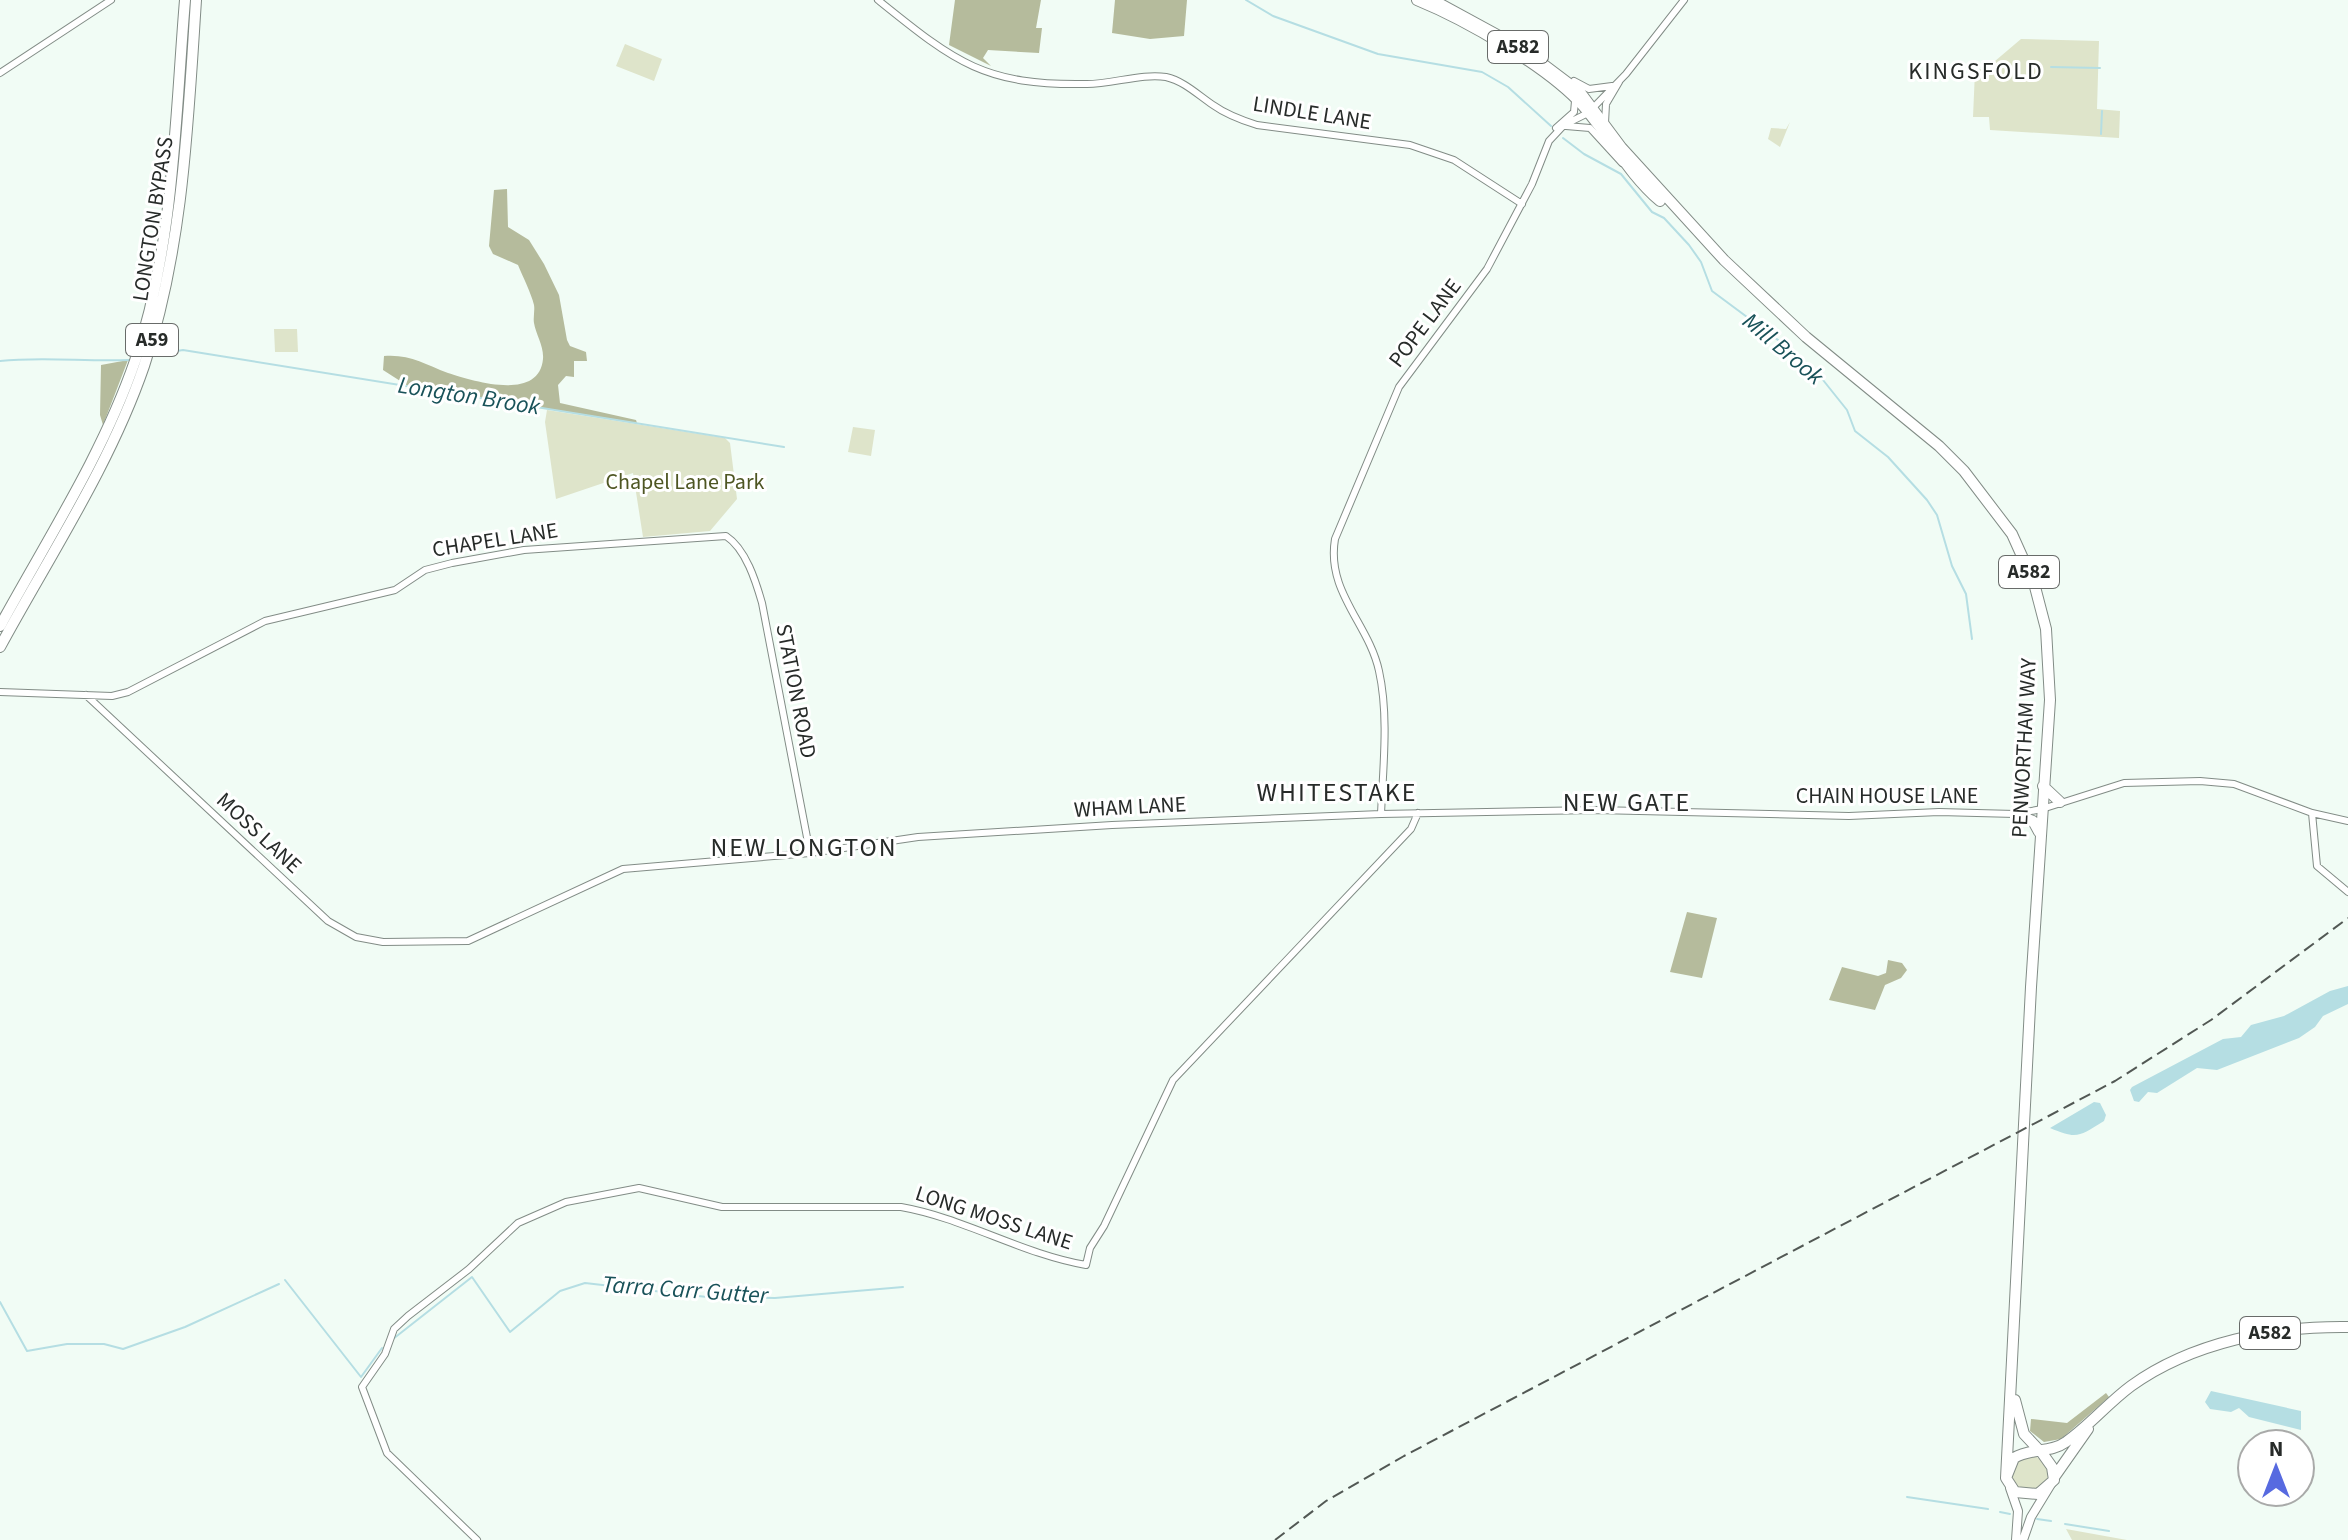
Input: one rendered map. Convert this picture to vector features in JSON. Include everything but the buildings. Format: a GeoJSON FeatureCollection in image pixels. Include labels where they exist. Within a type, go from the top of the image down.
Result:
{"type":"FeatureCollection","features":[{"type":"Feature","properties":{"kind":"highway","name":"LONGTON BYPASS"},"geometry":{"type":"LineString","coordinates":[[0,626],[101,443],[140,344],[166,218],[185,0]]}},
{"type":"Feature","properties":{"kind":"highway","name":"LONGTON BYPASS"},"geometry":{"type":"LineString","coordinates":[[0,647],[109,447],[136,387],[159,317],[182,184],[196,0]]}},
{"type":"Feature","properties":{"kind":"highway","name":"A582"},"geometry":{"type":"LineString","coordinates":[[1417,0],[1496,42],[1591,110]]}},
{"type":"Feature","properties":{"kind":"highway","name":"A582"},"geometry":{"type":"LineString","coordinates":[[1433,0],[1563,76],[1591,110]]}},
{"type":"Feature","properties":{"kind":"highway","name":"PENWORTHAM WAY"},"geometry":{"type":"LineString","coordinates":[[1591,110],[1690,225]]}},
{"type":"Feature","properties":{"kind":"highway","name":"PENWORTHAM WAY"},"geometry":{"type":"LineString","coordinates":[[1591,110],[1625,165],[1655,197],[1690,225],[1806,337],[1939,446],[1986,497],[2012,534],[2034,583],[2050,657],[2050,700],[2040,833],[2008,1482]]}},
{"type":"Feature","properties":{"kind":"highway"},"geometry":{"type":"LineString","coordinates":[[2043,786],[2060,802]]}},
{"type":"Feature","properties":{"kind":"highway"},"geometry":{"type":"LineString","coordinates":[[2015,814],[2033,821],[2040,833]]}},
{"type":"Feature","properties":{"kind":"highway","name":"A582"},"geometry":{"type":"LineString","coordinates":[[2008,1482],[2014,1458],[2064,1443],[2154,1372],[2219,1345],[2275,1332],[2348,1327]]}},
{"type":"Feature","properties":{"kind":"highway","name":"PENWORTHAM WAY"},"geometry":{"type":"LineString","coordinates":[[2014,1370],[2018,1419],[2026,1437],[2039,1450]]}},
{"type":"Feature","properties":{"kind":"highway","name":"A582"},"geometry":{"type":"LineString","coordinates":[[2039,1450],[2054,1478],[2110,1404]]}},
{"type":"Feature","properties":{"kind":"highway"},"geometry":{"type":"LineString","coordinates":[[2008,1482],[2030,1496],[2041,1492],[2054,1478]]}},
{"type":"Feature","properties":{"kind":"main road"},"geometry":{"type":"LineString","coordinates":[[2023,1540],[2031,1517],[2054,1478]]}},
{"type":"Feature","properties":{"kind":"main road"},"geometry":{"type":"LineString","coordinates":[[2008,1482],[2018,1511],[2016,1540]]}},
{"type":"Feature","properties":{"kind":"street"},"geometry":{"type":"LineString","coordinates":[[0,73],[111,0]]}},
{"type":"Feature","properties":{"kind":"street","name":"LINDLE LANE"},"geometry":{"type":"LineString","coordinates":[[878,0],[940,50],[979,72],[1001,78],[1084,84],[1122,83],[1150,76],[1169,78],[1234,118],[1257,125],[1410,145],[1435,152],[1454,160],[1522,204]]}},
{"type":"Feature","properties":{"kind":"street","name":"POPE LANE"},"geometry":{"type":"LineString","coordinates":[[1381,814],[1383,699],[1379,669],[1339,588],[1333,564],[1335,539],[1399,387],[1415,361],[1463,305],[1522,204],[1553,135],[1591,110],[1621,79],[1684,0]]}},
{"type":"Feature","properties":{"kind":"street"},"geometry":{"type":"LineString","coordinates":[[1533,57],[1582,87],[1598,89],[1614,85]]}},
{"type":"Feature","properties":{"kind":"street"},"geometry":{"type":"LineString","coordinates":[[1606,127],[1606,104],[1621,79]]}},
{"type":"Feature","properties":{"kind":"street"},"geometry":{"type":"LineString","coordinates":[[1553,135],[1557,126],[1576,109],[1571,94]]}},
{"type":"Feature","properties":{"kind":"street"},"geometry":{"type":"LineString","coordinates":[[1561,127],[1590,128],[1616,160],[1625,165]]}},
{"type":"Feature","properties":{"kind":"street","name":"CHAPEL LANE"},"geometry":{"type":"LineString","coordinates":[[0,692],[112,696],[128,692],[265,621],[395,590],[425,570],[452,563],[575,546],[722,536],[734,542]]}},
{"type":"Feature","properties":{"kind":"street","name":"STATION ROAD"},"geometry":{"type":"LineString","coordinates":[[734,542],[755,579],[762,603],[810,853]]}},
{"type":"Feature","properties":{"kind":"street","name":"MOSS LANE"},"geometry":{"type":"LineString","coordinates":[[86,695],[328,921],[356,937]]}},
{"type":"Feature","properties":{"kind":"street","name":"CHAIN HOUSE LANE"},"geometry":{"type":"LineString","coordinates":[[1453,812],[1596,810],[1849,816],[1939,812],[2015,814],[2138,781],[2200,781],[2234,784],[2312,813],[2348,821]]}},
{"type":"Feature","properties":{"kind":"street","name":"WHAM LANE"},"geometry":{"type":"LineString","coordinates":[[356,937],[383,942],[468,941],[623,869],[810,853],[918,837],[1453,812]]}},
{"type":"Feature","properties":{"kind":"street","name":"LONG MOSS LANE"},"geometry":{"type":"LineString","coordinates":[[477,1540],[387,1453],[362,1391],[385,1354],[394,1329],[469,1269],[507,1232],[547,1209],[613,1191],[655,1189],[722,1207],[921,1210],[996,1239],[1086,1265],[1090,1248],[1104,1226],[1173,1080],[1408,833],[1418,813]]}},
{"type":"Feature","properties":{"kind":"street"},"geometry":{"type":"LineString","coordinates":[[2312,813],[2313,852],[2317,866],[2348,892]]}},
{"type":"Feature","properties":{"kind":"green space"},"geometry":{"type":"Polygon","coordinates":[[[955,0],[1041,0],[1036,28],[1042,28],[1039,53],[988,50],[983,58],[991,66],[949,45],[955,0]]]}},
{"type":"Feature","properties":{"kind":"green space"},"geometry":{"type":"Polygon","coordinates":[[[1115,0],[1187,0],[1184,36],[1150,39],[1112,33],[1115,0]]]}},
{"type":"Feature","properties":{"kind":"green space"},"geometry":{"type":"Polygon","coordinates":[[[2021,39],[2099,41],[2097,109],[2120,111],[2119,138],[1990,130],[1989,117],[1973,117],[1975,71],[1988,67],[2021,39]]]}},
{"type":"Feature","properties":{"kind":"green space"},"geometry":{"type":"Polygon","coordinates":[[[625,44],[662,59],[654,81],[616,66],[625,44]]]}},
{"type":"Feature","properties":{"kind":"green space"},"geometry":{"type":"Polygon","coordinates":[[[1790,122],[1780,147],[1768,139],[1771,128],[1786,129],[1790,122]]]}},
{"type":"Feature","properties":{"kind":"green space"},"geometry":{"type":"Polygon","coordinates":[[[507,189],[508,227],[529,240],[544,264],[559,295],[567,340],[570,346],[586,352],[587,361],[574,361],[574,377],[566,376],[558,385],[560,403],[636,420],[637,423],[408,386],[383,370],[384,356],[393,356],[409,358],[473,380],[503,385],[530,380],[539,372],[543,354],[529,290],[518,265],[493,254],[489,246],[494,190],[507,189]]]}},
{"type":"Feature","properties":{"kind":"green space"},"geometry":{"type":"Polygon","coordinates":[[[274,329],[297,329],[298,352],[275,352],[274,329]]]}},
{"type":"Feature","properties":{"kind":"green space"},"geometry":{"type":"Polygon","coordinates":[[[128,360],[103,425],[100,415],[101,365],[128,360]]]}},
{"type":"Feature","properties":{"kind":"green space","name":"Chapel Lane Park"},"geometry":{"type":"Polygon","coordinates":[[[547,410],[725,438],[730,443],[737,499],[710,531],[643,537],[633,473],[556,499],[545,422],[547,410]]]}},
{"type":"Feature","properties":{"kind":"green space"},"geometry":{"type":"Polygon","coordinates":[[[853,427],[875,430],[871,456],[848,452],[853,427]]]}},
{"type":"Feature","properties":{"kind":"green space"},"geometry":{"type":"Polygon","coordinates":[[[1687,912],[1717,918],[1702,978],[1670,972],[1687,912]]]}},
{"type":"Feature","properties":{"kind":"green space"},"geometry":{"type":"Polygon","coordinates":[[[1888,960],[1902,963],[1907,970],[1901,978],[1885,985],[1875,1010],[1829,1000],[1842,967],[1878,976],[1886,973],[1888,960]]]}},
{"type":"Feature","properties":{"kind":"green space"},"geometry":{"type":"Polygon","coordinates":[[[2106,1393],[2109,1397],[2061,1439],[2044,1442],[2030,1431],[2031,1419],[2067,1423],[2106,1393]]]}},
{"type":"Feature","properties":{"kind":"green space"},"geometry":{"type":"Polygon","coordinates":[[[2030,1456],[2043,1461],[2048,1474],[2043,1487],[2030,1492],[2017,1487],[2012,1474],[2017,1461],[2030,1456]]]}},
{"type":"Feature","properties":{"kind":"green space"},"geometry":{"type":"Polygon","coordinates":[[[2066,1529],[2127,1540],[2072,1540],[2066,1529]]]}},
{"type":"Feature","properties":{"kind":"water"},"geometry":{"type":"Polygon","coordinates":[[[2348,986],[2348,1004],[2323,1016],[2315,1027],[2299,1038],[2217,1070],[2197,1068],[2157,1093],[2148,1092],[2139,1102],[2134,1101],[2130,1090],[2132,1087],[2223,1039],[2241,1037],[2251,1025],[2284,1016],[2330,991],[2348,986]]]}},
{"type":"Feature","properties":{"kind":"water"},"geometry":{"type":"Polygon","coordinates":[[[2094,1102],[2100,1103],[2106,1115],[2104,1121],[2089,1130],[2073,1135],[2050,1128],[2094,1102]]]}},
{"type":"Feature","properties":{"kind":"water"},"geometry":{"type":"Polygon","coordinates":[[[2211,1391],[2301,1411],[2301,1428],[2249,1417],[2239,1408],[2231,1412],[2210,1409],[2205,1402],[2211,1391]]]}},
{"type":"Feature","properties":{"kind":"waterway","name":"Mill Brook"},"geometry":{"type":"LineString","coordinates":[[1246,0],[1273,16],[1378,54],[1482,72],[1508,87],[1551,126]]}},
{"type":"Feature","properties":{"kind":"waterway"},"geometry":{"type":"LineString","coordinates":[[2051,67],[2100,68]]}},
{"type":"Feature","properties":{"kind":"waterway"},"geometry":{"type":"LineString","coordinates":[[2101,134],[2102,111]]}},
{"type":"Feature","properties":{"kind":"waterway","name":"Mill Brook"},"geometry":{"type":"LineString","coordinates":[[1563,138],[1584,154],[1621,174],[1652,212],[1664,218],[1689,245],[1701,262],[1712,291],[1782,343],[1823,380],[1847,410],[1855,431],[1888,457],[1927,500],[1937,515],[1952,566],[1966,594],[1972,639]]}},
{"type":"Feature","properties":{"kind":"waterway","name":"Longton Brook"},"geometry":{"type":"LineString","coordinates":[[154,355],[183,350],[784,447]]}},
{"type":"Feature","properties":{"kind":"waterway","name":"Longton Brook"},"geometry":{"type":"LineString","coordinates":[[0,361],[129,360]]}},
{"type":"Feature","properties":{"kind":"waterway","name":"Tarra Carr Gutter"},"geometry":{"type":"LineString","coordinates":[[393,1339],[472,1277],[510,1332],[560,1291],[585,1283],[707,1297],[775,1298],[903,1287]]}},
{"type":"Feature","properties":{"kind":"waterway","name":"Tarra Carr Gutter"},"geometry":{"type":"LineString","coordinates":[[285,1280],[361,1377],[382,1348]]}},
{"type":"Feature","properties":{"kind":"waterway","name":"Tarra Carr Gutter"},"geometry":{"type":"LineString","coordinates":[[0,1302],[27,1351],[67,1344],[104,1344],[123,1349],[185,1327],[279,1284]]}},
{"type":"Feature","properties":{"kind":"waterway"},"geometry":{"type":"LineString","coordinates":[[1907,1497],[1988,1509]]}},
{"type":"Feature","properties":{"kind":"waterway"},"geometry":{"type":"LineString","coordinates":[[2000,1512],[2010,1514]]}},
{"type":"Feature","properties":{"kind":"waterway"},"geometry":{"type":"LineString","coordinates":[[2037,1519],[2051,1521]]}},
{"type":"Feature","properties":{"kind":"waterway"},"geometry":{"type":"LineString","coordinates":[[2065,1524],[2109,1531]]}},
{"type":"Feature","properties":{"kind":"railway"},"geometry":{"type":"LineString","coordinates":[[1275,1540],[1326,1501],[1404,1456],[2115,1081],[2211,1020],[2348,918]]}},
{"type":"Feature","properties":{"kind":"district","name":"KINGSFOLD"},"geometry":{"type":"Point","coordinates":[1976,71]}},
{"type":"Feature","properties":{"kind":"district","name":"WHITESTAKE"},"geometry":{"type":"Point","coordinates":[1337,792]}},
{"type":"Feature","properties":{"kind":"district","name":"NEW GATE"},"geometry":{"type":"Point","coordinates":[1627,802]}},
{"type":"Feature","properties":{"kind":"district","name":"NEW LONGTON"},"geometry":{"type":"Point","coordinates":[804,847]}}]}
